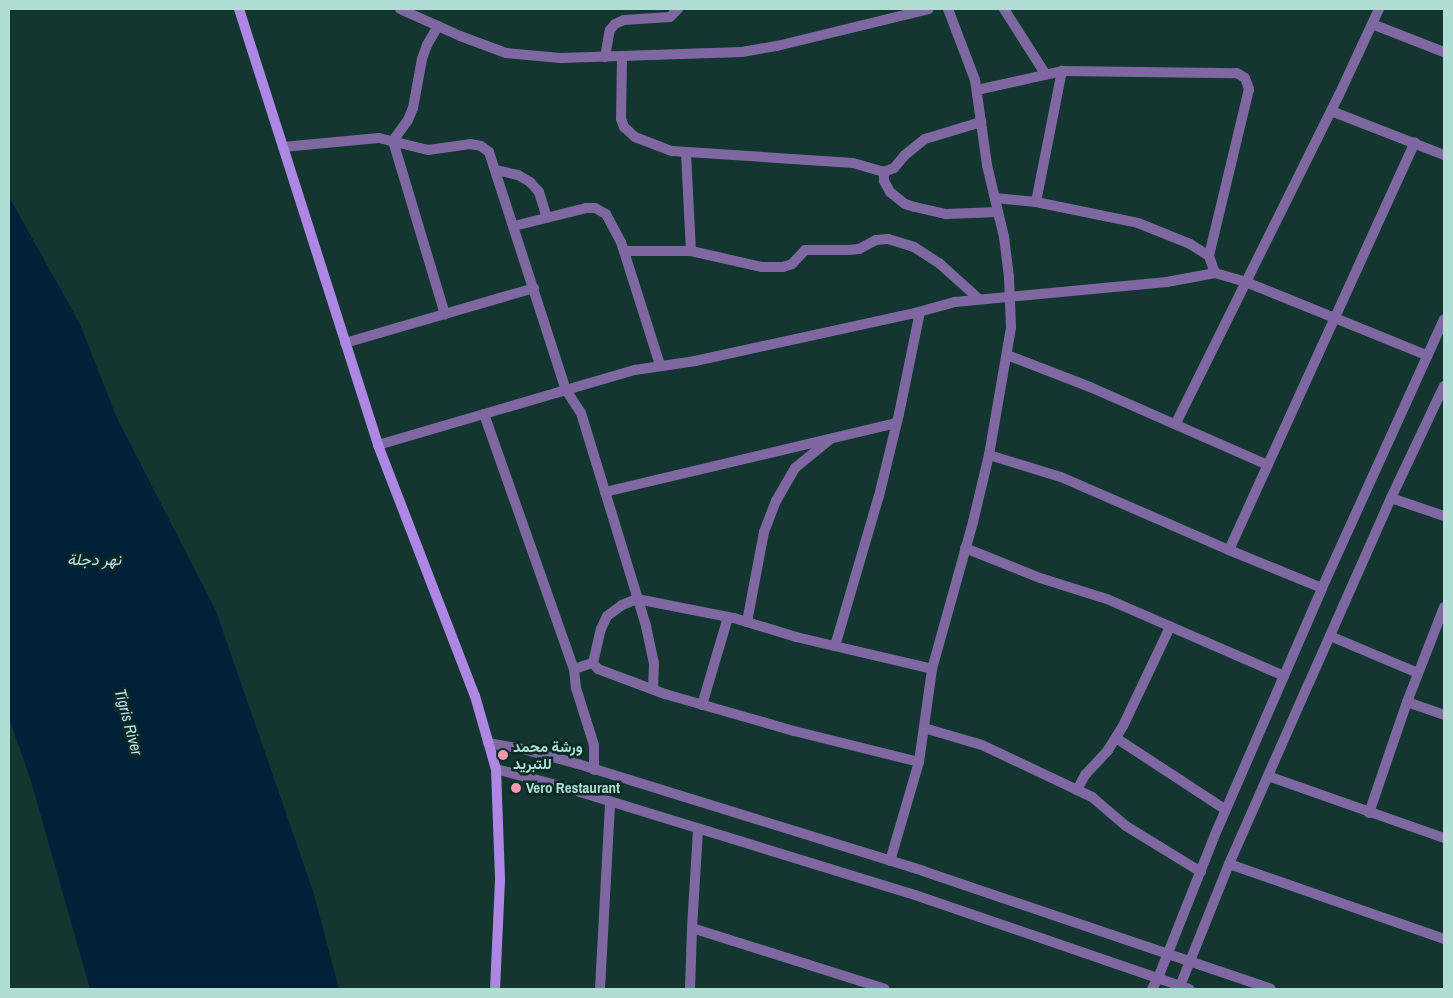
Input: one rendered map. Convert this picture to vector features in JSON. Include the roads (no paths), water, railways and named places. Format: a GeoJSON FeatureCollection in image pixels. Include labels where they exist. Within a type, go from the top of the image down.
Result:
{"type":"FeatureCollection","features":[{"type":"Feature","properties":{"kind":"main road"},"geometry":{"type":"LineString","coordinates":[[239,9],[378,445],[475,696],[496,769],[500,880],[495,989]]}},
{"type":"Feature","properties":{"kind":"street"},"geometry":{"type":"LineString","coordinates":[[400,9],[506,53],[561,58],[622,57],[759,49],[929,9]]}},
{"type":"Feature","properties":{"kind":"street"},"geometry":{"type":"LineString","coordinates":[[605,57],[610,30],[615,24],[624,20],[670,16],[678,9]]}},
{"type":"Feature","properties":{"kind":"street"},"geometry":{"type":"LineString","coordinates":[[890,861],[919,762],[932,669],[966,548],[989,455],[1010,328],[1010,295],[1004,237],[981,122],[977,90],[948,9]]}},
{"type":"Feature","properties":{"kind":"street"},"geometry":{"type":"LineString","coordinates":[[1004,9],[1046,75]]}},
{"type":"Feature","properties":{"kind":"street"},"geometry":{"type":"LineString","coordinates":[[1176,423],[1331,111],[1379,9]]}},
{"type":"Feature","properties":{"kind":"street"},"geometry":{"type":"LineString","coordinates":[[1372,24],[1444,52]]}},
{"type":"Feature","properties":{"kind":"street"},"geometry":{"type":"LineString","coordinates":[[393,141],[414,108],[422,59],[427,45],[438,26]]}},
{"type":"Feature","properties":{"kind":"street"},"geometry":{"type":"LineString","coordinates":[[622,57],[621,119],[627,131],[652,145],[686,153],[853,164],[884,172],[894,168],[925,139],[981,122]]}},
{"type":"Feature","properties":{"kind":"street"},"geometry":{"type":"LineString","coordinates":[[977,90],[1077,70],[1155,74],[1234,72],[1245,78],[1249,89],[1209,256],[1215,273]]}},
{"type":"Feature","properties":{"kind":"street"},"geometry":{"type":"LineString","coordinates":[[1036,202],[1062,72]]}},
{"type":"Feature","properties":{"kind":"street"},"geometry":{"type":"LineString","coordinates":[[1331,111],[1415,142],[1444,155]]}},
{"type":"Feature","properties":{"kind":"street"},"geometry":{"type":"LineString","coordinates":[[283,148],[369,138],[393,141],[428,150],[476,144],[489,152],[566,390],[581,413],[638,599],[651,642],[654,663],[653,689]]}},
{"type":"Feature","properties":{"kind":"street"},"geometry":{"type":"LineString","coordinates":[[393,141],[445,314]]}},
{"type":"Feature","properties":{"kind":"street"},"geometry":{"type":"LineString","coordinates":[[1229,550],[1415,142]]}},
{"type":"Feature","properties":{"kind":"street"},"geometry":{"type":"LineString","coordinates":[[686,153],[692,251]]}},
{"type":"Feature","properties":{"kind":"street"},"geometry":{"type":"LineString","coordinates":[[496,170],[518,175],[530,182],[539,192],[548,218]]}},
{"type":"Feature","properties":{"kind":"street"},"geometry":{"type":"LineString","coordinates":[[884,172],[884,181],[890,192],[905,204],[946,214],[998,212]]}},
{"type":"Feature","properties":{"kind":"street"},"geometry":{"type":"LineString","coordinates":[[995,198],[1036,202],[1138,223],[1190,244],[1209,256]]}},
{"type":"Feature","properties":{"kind":"street"},"geometry":{"type":"LineString","coordinates":[[514,226],[586,208],[600,210],[610,219],[624,251],[660,365]]}},
{"type":"Feature","properties":{"kind":"street"},"geometry":{"type":"LineString","coordinates":[[624,251],[692,251],[762,267],[783,267],[792,264],[805,250],[854,250],[876,240],[888,239],[914,247],[939,263],[966,284],[979,299]]}},
{"type":"Feature","properties":{"kind":"street"},"geometry":{"type":"LineString","coordinates":[[378,445],[566,390],[660,365],[695,361],[920,312],[955,302],[1010,295],[1167,282],[1215,273],[1246,282],[1428,356]]}},
{"type":"Feature","properties":{"kind":"street"},"geometry":{"type":"LineString","coordinates":[[345,343],[534,288]]}},
{"type":"Feature","properties":{"kind":"street"},"geometry":{"type":"LineString","coordinates":[[835,646],[879,496],[920,312]]}},
{"type":"Feature","properties":{"kind":"street"},"geometry":{"type":"LineString","coordinates":[[1152,989],[1226,810],[1322,588],[1428,356],[1441,334],[1444,319]]}},
{"type":"Feature","properties":{"kind":"street"},"geometry":{"type":"LineString","coordinates":[[1007,355],[1176,423],[1268,465]]}},
{"type":"Feature","properties":{"kind":"street"},"geometry":{"type":"LineString","coordinates":[[496,769],[962,910],[1182,988],[1190,962],[1229,864],[1391,498],[1444,386]]}},
{"type":"Feature","properties":{"kind":"street"},"geometry":{"type":"LineString","coordinates":[[484,414],[574,668],[576,688],[594,745],[594,770]]}},
{"type":"Feature","properties":{"kind":"street"},"geometry":{"type":"LineString","coordinates":[[605,492],[896,423]]}},
{"type":"Feature","properties":{"kind":"street"},"geometry":{"type":"LineString","coordinates":[[747,622],[764,532],[776,501],[795,468],[829,439]]}},
{"type":"Feature","properties":{"kind":"street"},"geometry":{"type":"LineString","coordinates":[[989,455],[1061,477],[1322,588]]}},
{"type":"Feature","properties":{"kind":"street"},"geometry":{"type":"LineString","coordinates":[[1391,498],[1444,516]]}},
{"type":"Feature","properties":{"kind":"street"},"geometry":{"type":"LineString","coordinates":[[966,548],[1040,578],[1107,600],[1284,676]]}},
{"type":"Feature","properties":{"kind":"street"},"geometry":{"type":"LineString","coordinates":[[592,663],[601,629],[607,616],[622,605],[638,599],[728,617],[796,637],[932,669]]}},
{"type":"Feature","properties":{"kind":"street"},"geometry":{"type":"LineString","coordinates":[[1369,812],[1407,702],[1444,607]]}},
{"type":"Feature","properties":{"kind":"street"},"geometry":{"type":"LineString","coordinates":[[702,705],[728,617]]}},
{"type":"Feature","properties":{"kind":"street"},"geometry":{"type":"LineString","coordinates":[[1077,790],[1085,775],[1116,738],[1170,627]]}},
{"type":"Feature","properties":{"kind":"street"},"geometry":{"type":"LineString","coordinates":[[1330,636],[1418,673]]}},
{"type":"Feature","properties":{"kind":"street"},"geometry":{"type":"LineString","coordinates":[[574,668],[592,663]]}},
{"type":"Feature","properties":{"kind":"street"},"geometry":{"type":"LineString","coordinates":[[592,663],[598,669],[702,705],[794,731],[919,762]]}},
{"type":"Feature","properties":{"kind":"street"},"geometry":{"type":"LineString","coordinates":[[1407,702],[1444,715]]}},
{"type":"Feature","properties":{"kind":"street"},"geometry":{"type":"LineString","coordinates":[[924,728],[982,745],[1077,790],[1105,806],[1126,826],[1201,872]]}},
{"type":"Feature","properties":{"kind":"street"},"geometry":{"type":"LineString","coordinates":[[1116,738],[1226,810]]}},
{"type":"Feature","properties":{"kind":"street"},"geometry":{"type":"LineString","coordinates":[[488,743],[526,750],[890,861],[1036,908],[1167,955],[1272,989]]}},
{"type":"Feature","properties":{"kind":"street"},"geometry":{"type":"LineString","coordinates":[[1268,776],[1444,838]]}},
{"type":"Feature","properties":{"kind":"street"},"geometry":{"type":"LineString","coordinates":[[600,989],[610,802]]}},
{"type":"Feature","properties":{"kind":"street"},"geometry":{"type":"LineString","coordinates":[[690,989],[698,829]]}},
{"type":"Feature","properties":{"kind":"street"},"geometry":{"type":"LineString","coordinates":[[1229,864],[1444,939]]}},
{"type":"Feature","properties":{"kind":"street"},"geometry":{"type":"LineString","coordinates":[[692,928],[885,989]]}},
{"type":"Feature","properties":{"kind":"water"},"geometry":{"type":"Polygon","coordinates":[[[9,197],[80,324],[116,416],[216,611],[313,891],[339,989],[90,989],[30,778],[9,718],[9,197]]]}},
{"type":"Feature","properties":{"kind":"place","name":"ورشة محمد للتبريد"},"geometry":{"type":"Point","coordinates":[503,755]}},
{"type":"Feature","properties":{"kind":"place","name":"Vero Restaurant"},"geometry":{"type":"Point","coordinates":[516,788]}},
{"type":"Feature","properties":{"kind":"water label","name":"نهر دجلة"},"geometry":{"type":"Point","coordinates":[94,559]}},
{"type":"Feature","properties":{"kind":"water label","name":"Tigris River"},"geometry":{"type":"Point","coordinates":[129,722]}}]}
